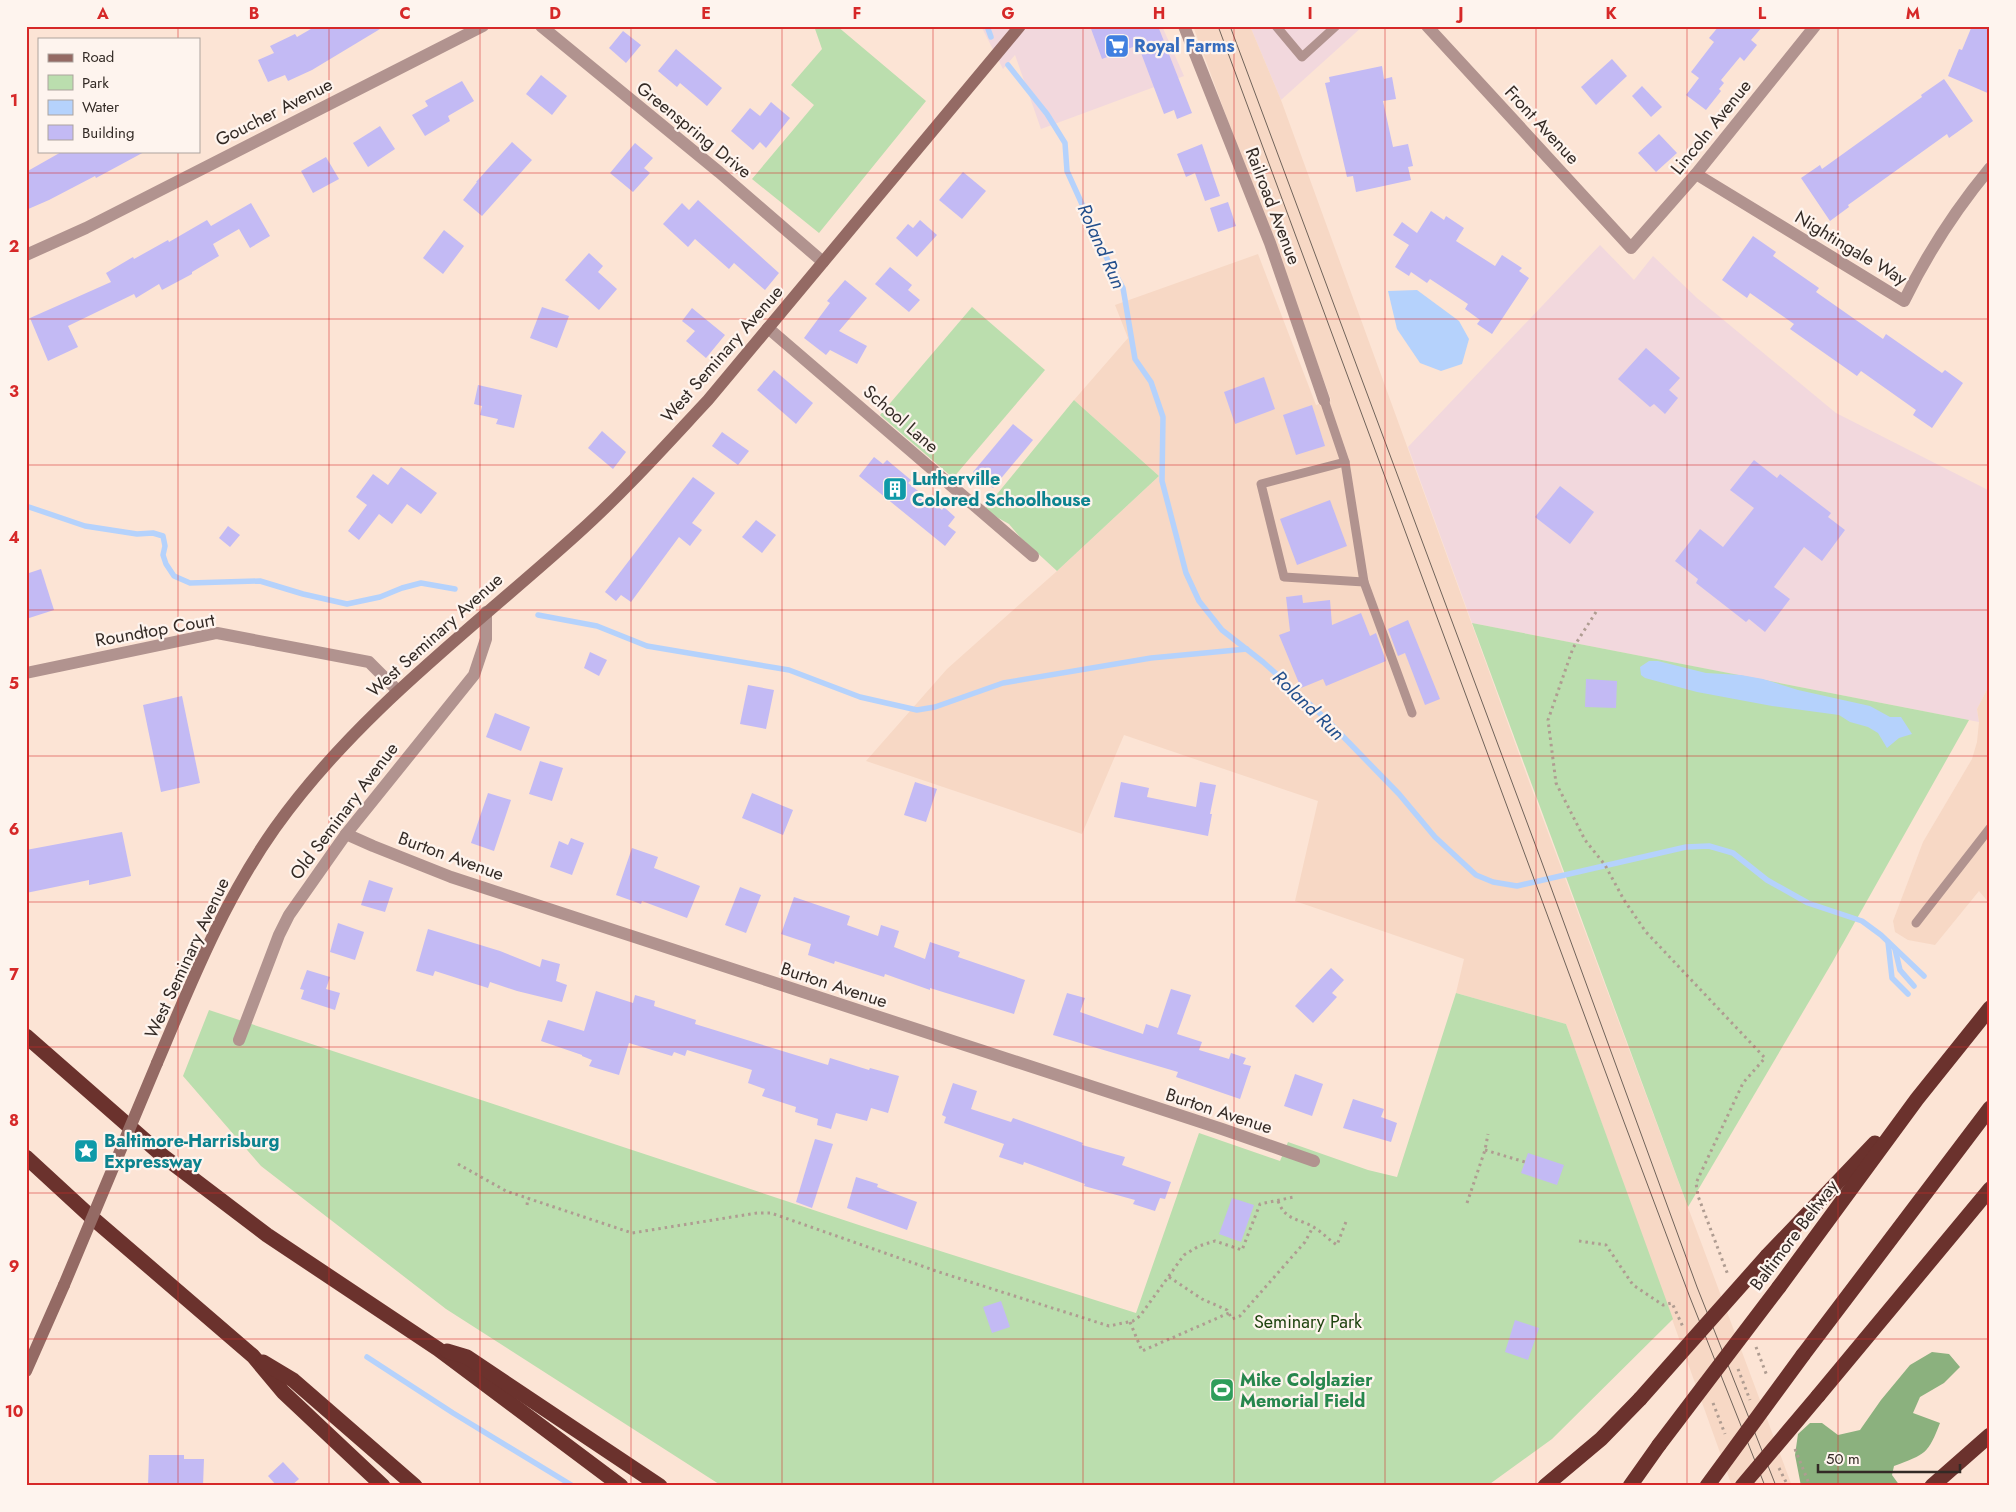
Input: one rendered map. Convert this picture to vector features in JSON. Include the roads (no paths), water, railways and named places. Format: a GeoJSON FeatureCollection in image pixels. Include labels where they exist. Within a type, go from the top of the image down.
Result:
{"type":"FeatureCollection","features":[{"type":"Feature","properties":{"kind":"highway","name":"Baltimore Beltway"},"geometry":{"type":"LineString","coordinates":[[1630,1486],[1918,1099],[1990,1008]]}},
{"type":"Feature","properties":{"kind":"highway"},"geometry":{"type":"LineString","coordinates":[[26,1036],[163,1156],[267,1234],[438,1349],[620,1486]]}},
{"type":"Feature","properties":{"kind":"highway"},"geometry":{"type":"LineString","coordinates":[[1546,1486],[1601,1439],[1640,1399],[1767,1256],[1918,1099]]}},
{"type":"Feature","properties":{"kind":"highway"},"geometry":{"type":"LineString","coordinates":[[1707,1486],[1802,1355],[1990,1108]]}},
{"type":"Feature","properties":{"kind":"highway"},"geometry":{"type":"LineString","coordinates":[[26,1156],[89,1215],[253,1356],[293,1380],[415,1486]]}},
{"type":"Feature","properties":{"kind":"highway"},"geometry":{"type":"LineString","coordinates":[[1742,1486],[1990,1189]]}},
{"type":"Feature","properties":{"kind":"highway"},"geometry":{"type":"LineString","coordinates":[[438,1349],[467,1357],[660,1486]]}},
{"type":"Feature","properties":{"kind":"highway"},"geometry":{"type":"LineString","coordinates":[[253,1356],[282,1392],[383,1486]]}},
{"type":"Feature","properties":{"kind":"highway"},"geometry":{"type":"LineString","coordinates":[[1932,1486],[1990,1435]]}},
{"type":"Feature","properties":{"kind":"main road","name":"West Seminary Avenue"},"geometry":{"type":"LineString","coordinates":[[26,1371],[157,1063],[210,944],[249,867],[275,828],[302,793],[397,690],[577,534],[642,471],[708,400],[1020,26]]}},
{"type":"Feature","properties":{"kind":"street","name":"Goucher Avenue"},"geometry":{"type":"LineString","coordinates":[[26,255],[86,228],[484,26]]}},
{"type":"Feature","properties":{"kind":"street","name":"Greenspring Drive"},"geometry":{"type":"LineString","coordinates":[[541,26],[719,172],[823,262]]}},
{"type":"Feature","properties":{"kind":"street","name":"Railroad Avenue"},"geometry":{"type":"LineString","coordinates":[[1184,26],[1270,243],[1324,400]]}},
{"type":"Feature","properties":{"kind":"street","name":"Front Avenue"},"geometry":{"type":"LineString","coordinates":[[1426,26],[1631,248]]}},
{"type":"Feature","properties":{"kind":"street","name":"Lincoln Avenue"},"geometry":{"type":"LineString","coordinates":[[1631,248],[1696,174],[1814,26]]}},
{"type":"Feature","properties":{"kind":"street","name":"Nightingale Way"},"geometry":{"type":"LineString","coordinates":[[1696,174],[1904,301],[1937,241],[1990,168]]}},
{"type":"Feature","properties":{"kind":"street","name":"School Lane"},"geometry":{"type":"LineString","coordinates":[[768,328],[1033,556]]}},
{"type":"Feature","properties":{"kind":"street","name":"Old Seminary Avenue"},"geometry":{"type":"LineString","coordinates":[[239,1040],[279,935],[289,915],[346,834],[474,674],[486,640],[486,612]]}},
{"type":"Feature","properties":{"kind":"street","name":"Roundtop Court"},"geometry":{"type":"LineString","coordinates":[[26,673],[217,633],[369,662],[397,690]]}},
{"type":"Feature","properties":{"kind":"street","name":"Burton Avenue"},"geometry":{"type":"LineString","coordinates":[[346,834],[451,877],[1222,1129],[1314,1162]]}},
{"type":"Feature","properties":{"kind":"lane"},"geometry":{"type":"LineString","coordinates":[[1276,26],[1302,57],[1336,26]]}},
{"type":"Feature","properties":{"kind":"lane"},"geometry":{"type":"LineString","coordinates":[[1324,400],[1345,462],[1364,582],[1412,713]]}},
{"type":"Feature","properties":{"kind":"lane"},"geometry":{"type":"LineString","coordinates":[[1345,462],[1261,484],[1284,577],[1364,582]]}},
{"type":"Feature","properties":{"kind":"lane"},"geometry":{"type":"LineString","coordinates":[[1916,922],[1990,828]]}},
{"type":"Feature","properties":{"kind":"water"},"geometry":{"type":"Polygon","coordinates":[[[1417,290],[1459,321],[1469,339],[1462,364],[1441,371],[1420,363],[1397,329],[1388,291],[1417,290]]]}},
{"type":"Feature","properties":{"kind":"water"},"geometry":{"type":"Polygon","coordinates":[[[1649,661],[1658,661],[1706,673],[1741,675],[1763,679],[1798,690],[1870,706],[1890,717],[1901,717],[1912,734],[1899,738],[1887,748],[1878,733],[1868,727],[1850,722],[1839,715],[1772,706],[1697,692],[1645,678],[1641,675],[1640,667],[1649,661]]]}},
{"type":"Feature","properties":{"kind":"waterway","name":"Roland Run"},"geometry":{"type":"LineString","coordinates":[[987,26],[991,37]]}},
{"type":"Feature","properties":{"kind":"waterway","name":"Roland Run"},"geometry":{"type":"LineString","coordinates":[[1008,65],[1047,114],[1065,143],[1067,171],[1105,255],[1123,288],[1135,359],[1151,382],[1163,417],[1162,481],[1186,573],[1199,601],[1222,630],[1263,662],[1326,719],[1399,794],[1435,837],[1476,875],[1493,882],[1517,886],[1686,847],[1709,846],[1733,853],[1767,880],[1808,903],[1862,921],[1881,935],[1924,976]]}},
{"type":"Feature","properties":{"kind":"waterway"},"geometry":{"type":"LineString","coordinates":[[26,506],[85,526],[137,534],[153,533],[163,536],[165,546],[163,555],[166,564],[174,576],[190,583],[260,581],[303,594],[347,604],[380,597],[421,583],[455,589]]}},
{"type":"Feature","properties":{"kind":"waterway"},"geometry":{"type":"LineString","coordinates":[[538,615],[597,626],[647,646],[789,670],[860,697],[917,710],[935,707],[1003,683],[1151,658],[1247,649]]}},
{"type":"Feature","properties":{"kind":"waterway"},"geometry":{"type":"LineString","coordinates":[[1888,942],[1892,978],[1908,994]]}},
{"type":"Feature","properties":{"kind":"waterway"},"geometry":{"type":"LineString","coordinates":[[1895,949],[1900,970],[1914,986]]}},
{"type":"Feature","properties":{"kind":"waterway"},"geometry":{"type":"LineString","coordinates":[[367,1357],[453,1413],[573,1486]]}},
{"type":"Feature","properties":{"kind":"tram line"},"geometry":{"type":"LineString","coordinates":[[1218,26],[1624,1122],[1689,1295],[1765,1486]]}},
{"type":"Feature","properties":{"kind":"tram line"},"geometry":{"type":"LineString","coordinates":[[1230,26],[1541,860],[1697,1287],[1776,1486]]}},
{"type":"Feature","properties":{"kind":"place","name":"Royal Farms"},"geometry":{"type":"Point","coordinates":[1117,46]}},
{"type":"Feature","properties":{"kind":"place","name":"Lutherville Colored Schoolhouse"},"geometry":{"type":"Point","coordinates":[895,489]}},
{"type":"Feature","properties":{"kind":"place","name":"Baltimore-Harrisburg Expressway"},"geometry":{"type":"Point","coordinates":[86,1151]}},
{"type":"Feature","properties":{"kind":"place","name":"Mike Colglazier Memorial Field"},"geometry":{"type":"Point","coordinates":[1222,1390]}},
{"type":"Feature","properties":{"kind":"park label","name":"Seminary Park"},"geometry":{"type":"Point","coordinates":[1308,1322]}}]}
